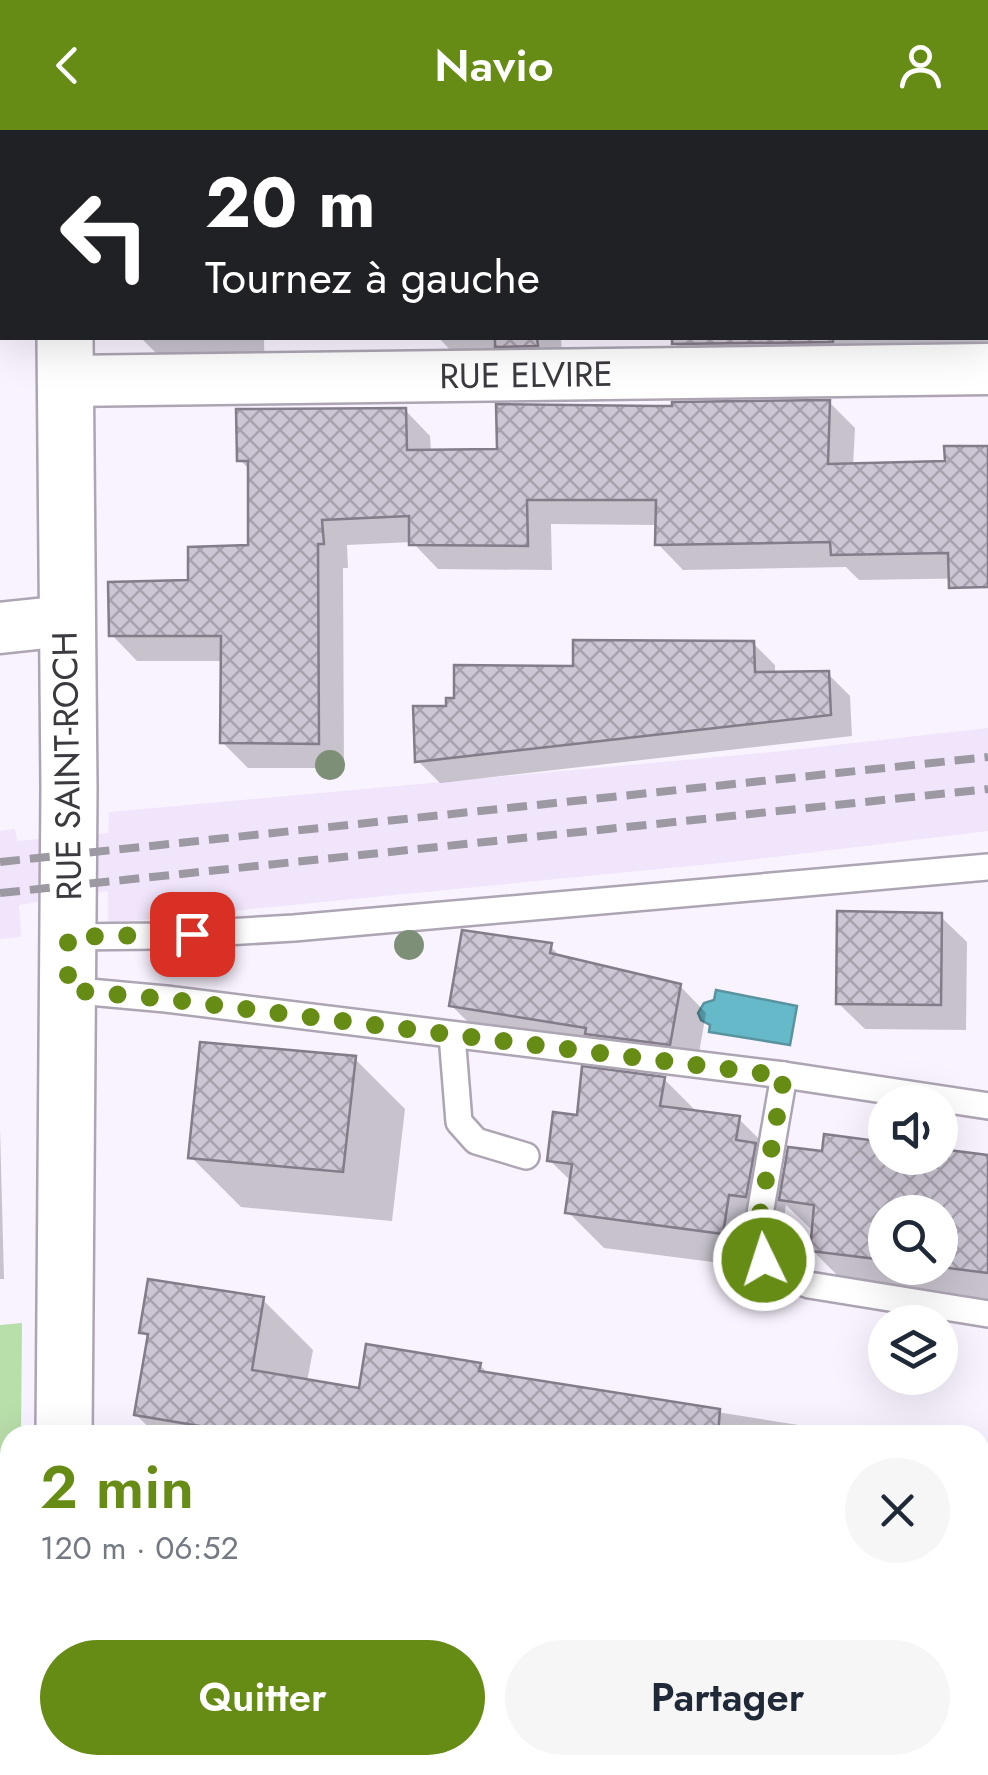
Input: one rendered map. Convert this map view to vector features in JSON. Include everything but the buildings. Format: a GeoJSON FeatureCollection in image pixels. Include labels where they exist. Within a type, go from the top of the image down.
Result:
{"type":"FeatureCollection","features":[{"type":"Feature","properties":{"kind":"street","name":"RUE ELVIRE"},"geometry":{"type":"LineString","coordinates":[[66,359],[988,369]]}},
{"type":"Feature","properties":{"kind":"street","name":"RUE SAINT-ROCH"},"geometry":{"type":"LineString","coordinates":[[64,1425],[68,963],[66,359]]}},
{"type":"Feature","properties":{"kind":"street"},"geometry":{"type":"LineString","coordinates":[[0,628],[66,621]]}},
{"type":"Feature","properties":{"kind":"lane"},"geometry":{"type":"LineString","coordinates":[[68,963],[158,936],[294,928],[988,867]]}},
{"type":"Feature","properties":{"kind":"lane"},"geometry":{"type":"LineString","coordinates":[[68,963],[166,999],[784,1076],[988,1106]]}},
{"type":"Feature","properties":{"kind":"lane"},"geometry":{"type":"LineString","coordinates":[[452,1035],[459,1122],[476,1141],[526,1156]]}},
{"type":"Feature","properties":{"kind":"lane"},"geometry":{"type":"LineString","coordinates":[[784,1076],[756,1237],[764,1260],[786,1277],[809,1285],[988,1314]]}},
{"type":"Feature","properties":{"kind":"shaded area"},"geometry":{"type":"Polygon","coordinates":[[[988,728],[988,831],[741,861],[108,923],[108,891],[19,905],[21,937],[0,939],[0,831],[15,829],[17,841],[108,833],[109,812],[773,752],[988,728]]]}},
{"type":"Feature","properties":{"kind":"green space"},"geometry":{"type":"Polygon","coordinates":[[[22,1323],[21,1425],[0,1425],[0,1325],[22,1323]]]}},
{"type":"Feature","properties":{"kind":"water"},"geometry":{"type":"Polygon","coordinates":[[[716,990],[797,1006],[790,1045],[709,1032],[710,1025],[698,1013],[704,1003],[714,1000],[716,990]]]}},
{"type":"Feature","properties":{"kind":"railway"},"geometry":{"type":"LineString","coordinates":[[0,862],[988,757]]}},
{"type":"Feature","properties":{"kind":"railway"},"geometry":{"type":"LineString","coordinates":[[0,893],[988,789]]}},
{"type":"Feature","properties":{"kind":"route"},"geometry":{"type":"LineString","coordinates":[[192,934],[68,937],[68,990],[784,1076],[756,1237],[764,1260]]}}]}
